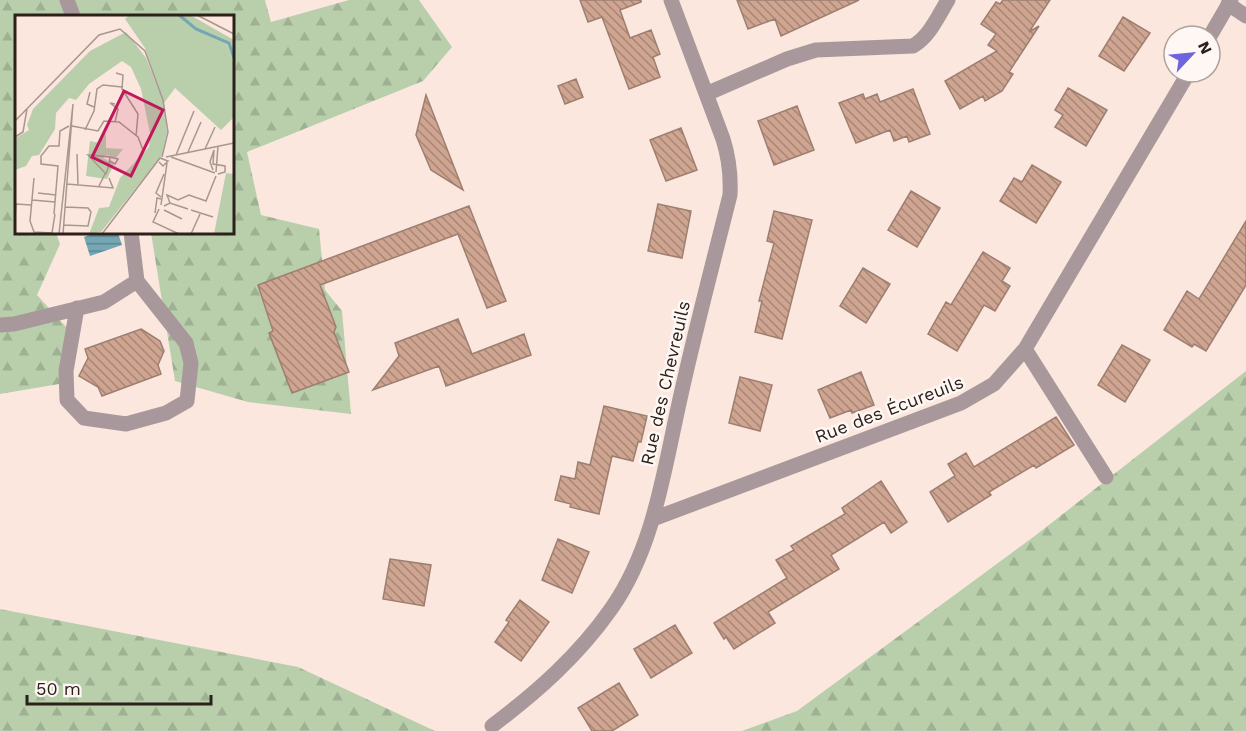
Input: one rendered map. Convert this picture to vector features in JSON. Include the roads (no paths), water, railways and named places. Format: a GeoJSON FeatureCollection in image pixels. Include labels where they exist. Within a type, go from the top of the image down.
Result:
{"type":"FeatureCollection","features":[{"type":"Feature","properties":{"kind":"street"},"geometry":{"type":"LineString","coordinates":[[67,0],[74,15]]}},
{"type":"Feature","properties":{"kind":"street","name":"Rue des Chevreuils"},"geometry":{"type":"LineString","coordinates":[[492,726],[565,666],[592,634],[612,608],[628,581],[653,519],[729,195],[730,162],[671,0]]}},
{"type":"Feature","properties":{"kind":"street"},"geometry":{"type":"LineString","coordinates":[[706,94],[787,59],[816,50],[913,46],[922,41],[948,0]]}},
{"type":"Feature","properties":{"kind":"street"},"geometry":{"type":"LineString","coordinates":[[1217,24],[1230,2],[1246,16]]}},
{"type":"Feature","properties":{"kind":"street","name":"Rue des Écureuils"},"geometry":{"type":"LineString","coordinates":[[653,519],[961,403],[994,384],[1025,349],[1182,84]]}},
{"type":"Feature","properties":{"kind":"street"},"geometry":{"type":"LineString","coordinates":[[77,309],[66,371],[67,400],[84,418],[126,424],[166,413],[187,401],[191,363],[186,343],[137,281],[131,234]]}},
{"type":"Feature","properties":{"kind":"street"},"geometry":{"type":"LineString","coordinates":[[0,325],[14,324],[104,302],[137,281]]}},
{"type":"Feature","properties":{"kind":"street"},"geometry":{"type":"LineString","coordinates":[[1025,349],[1106,477]]}},
{"type":"Feature","properties":{"kind":"water"},"geometry":{"type":"Polygon","coordinates":[[[92,234],[118,234],[122,245],[90,256],[84,237],[92,234]]]}}]}
